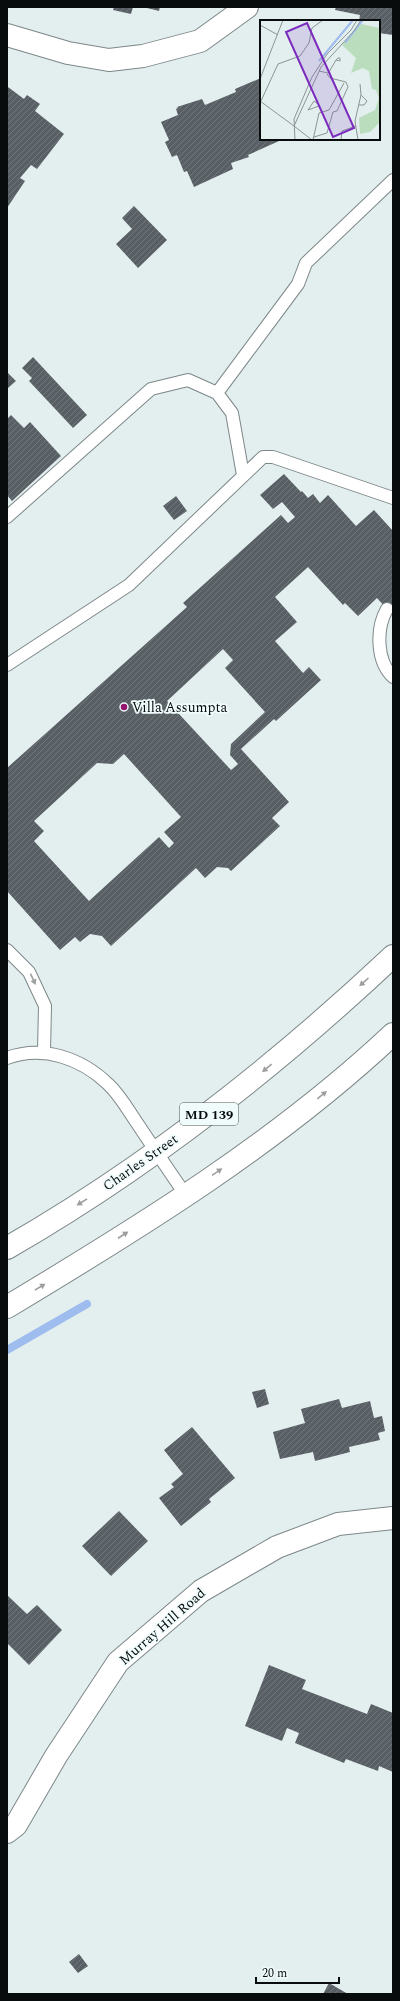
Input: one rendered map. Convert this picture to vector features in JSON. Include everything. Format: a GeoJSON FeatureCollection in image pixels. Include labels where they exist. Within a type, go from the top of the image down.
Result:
{"type":"FeatureCollection","features":[{"type":"Feature","properties":{"kind":"main road"},"geometry":{"type":"LineString","coordinates":[[7,35],[68,53],[109,60],[143,56],[200,41],[247,7]]}},
{"type":"Feature","properties":{"kind":"main road","name":"Charles Street"},"geometry":{"type":"LineString","coordinates":[[7,1248],[87,1199],[210,1114],[263,1071],[393,956]]}},
{"type":"Feature","properties":{"kind":"main road"},"geometry":{"type":"LineString","coordinates":[[7,1307],[90,1257],[256,1146],[306,1109],[367,1058],[393,1034]]}},
{"type":"Feature","properties":{"kind":"main road","name":"Murray Hill Road"},"geometry":{"type":"LineString","coordinates":[[7,1832],[16,1824],[56,1756],[118,1662],[201,1591],[277,1547],[338,1524],[393,1518]]}},
{"type":"Feature","properties":{"kind":"lane"},"geometry":{"type":"LineString","coordinates":[[217,393],[298,284],[306,264],[393,180]]}},
{"type":"Feature","properties":{"kind":"lane"},"geometry":{"type":"LineString","coordinates":[[7,517],[151,389],[188,380],[217,393],[232,413],[243,475]]}},
{"type":"Feature","properties":{"kind":"lane"},"geometry":{"type":"LineString","coordinates":[[7,665],[130,585],[263,457],[273,457],[393,498]]}},
{"type":"Feature","properties":{"kind":"lane"},"geometry":{"type":"LineString","coordinates":[[387,609],[384,614],[378,640],[382,658],[393,677]]}},
{"type":"Feature","properties":{"kind":"lane"},"geometry":{"type":"LineString","coordinates":[[7,950],[29,972],[45,1006],[44,1052]]}},
{"type":"Feature","properties":{"kind":"lane"},"geometry":{"type":"LineString","coordinates":[[7,1058],[17,1055],[44,1052],[66,1058],[87,1067],[109,1084],[185,1194]]}},
{"type":"Feature","properties":{"kind":"building"},"geometry":{"type":"Polygon","coordinates":[[[114,7],[133,7],[131,14],[113,10],[114,7]]]}},
{"type":"Feature","properties":{"kind":"building"},"geometry":{"type":"Polygon","coordinates":[[[143,7],[160,7],[159,11],[143,7]]]}},
{"type":"Feature","properties":{"kind":"building"},"geometry":{"type":"Polygon","coordinates":[[[336,7],[393,7],[393,35],[380,33],[380,20],[359,20],[360,15],[335,10],[336,7]]]}},
{"type":"Feature","properties":{"kind":"building"},"geometry":{"type":"Polygon","coordinates":[[[260,78],[260,140],[279,141],[248,155],[249,157],[231,163],[233,169],[194,187],[187,171],[184,172],[177,155],[172,157],[165,142],[169,140],[161,122],[178,115],[176,109],[178,108],[177,107],[202,99],[205,105],[236,92],[235,89],[260,78]]]}},
{"type":"Feature","properties":{"kind":"building"},"geometry":{"type":"Polygon","coordinates":[[[8,87],[24,99],[27,95],[40,104],[35,111],[64,134],[37,169],[31,165],[20,178],[25,181],[7,208],[8,87]]]}},
{"type":"Feature","properties":{"kind":"building"},"geometry":{"type":"Polygon","coordinates":[[[134,206],[167,240],[138,268],[116,244],[132,229],[122,218],[134,206]]]}},
{"type":"Feature","properties":{"kind":"building"},"geometry":{"type":"Polygon","coordinates":[[[33,357],[87,415],[73,428],[29,381],[32,378],[22,368],[33,357]]]}},
{"type":"Feature","properties":{"kind":"building"},"geometry":{"type":"Polygon","coordinates":[[[7,372],[16,381],[7,389],[7,372]]]}},
{"type":"Feature","properties":{"kind":"building"},"geometry":{"type":"Polygon","coordinates":[[[11,415],[24,428],[30,422],[61,456],[12,501],[7,495],[7,419],[11,415]]]}},
{"type":"Feature","properties":{"kind":"building","name":"Villa Assumpta"},"geometry":{"type":"Polygon","coordinates":[[[284,474],[308,498],[313,494],[320,503],[328,495],[356,526],[374,510],[393,531],[393,616],[377,598],[358,616],[345,603],[343,605],[308,567],[275,597],[297,622],[275,641],[303,673],[309,667],[321,680],[276,721],[274,719],[241,749],[289,802],[272,818],[280,826],[231,871],[228,868],[217,867],[205,878],[196,868],[111,946],[102,936],[90,934],[80,942],[75,937],[60,950],[7,891],[7,768],[187,607],[183,603],[281,515],[288,523],[295,517],[282,502],[273,509],[260,495],[284,474]],[[223,649],[167,701],[231,770],[238,764],[230,755],[231,744],[265,712],[225,668],[233,660],[223,649]],[[124,754],[113,764],[97,763],[34,821],[44,831],[34,841],[89,901],[159,837],[169,848],[174,843],[164,832],[181,817],[124,754]]]}},
{"type":"Feature","properties":{"kind":"building"},"geometry":{"type":"Polygon","coordinates":[[[176,496],[187,511],[174,520],[163,506],[176,496]]]}},
{"type":"Feature","properties":{"kind":"building"},"geometry":{"type":"Polygon","coordinates":[[[265,1389],[269,1404],[257,1408],[252,1392],[265,1389]]]}},
{"type":"Feature","properties":{"kind":"building"},"geometry":{"type":"Polygon","coordinates":[[[339,1399],[342,1408],[370,1401],[374,1418],[382,1416],[385,1431],[378,1433],[380,1440],[349,1447],[350,1452],[315,1461],[313,1452],[280,1459],[273,1432],[305,1423],[301,1409],[339,1399]]]}},
{"type":"Feature","properties":{"kind":"building"},"geometry":{"type":"Polygon","coordinates":[[[192,1427],[235,1478],[209,1499],[211,1502],[181,1526],[159,1498],[174,1487],[171,1484],[183,1474],[164,1450],[192,1427]]]}},
{"type":"Feature","properties":{"kind":"building"},"geometry":{"type":"Polygon","coordinates":[[[119,1511],[148,1541],[111,1576],[82,1546],[119,1511]]]}},
{"type":"Feature","properties":{"kind":"building"},"geometry":{"type":"Polygon","coordinates":[[[7,1595],[27,1614],[37,1605],[62,1630],[29,1665],[7,1643],[7,1595]]]}},
{"type":"Feature","properties":{"kind":"building"},"geometry":{"type":"Polygon","coordinates":[[[269,1665],[306,1680],[302,1689],[367,1714],[371,1704],[393,1713],[393,1772],[379,1766],[378,1771],[346,1759],[344,1763],[295,1743],[299,1733],[287,1728],[282,1741],[245,1726],[269,1665]]]}},
{"type":"Feature","properties":{"kind":"building"},"geometry":{"type":"Polygon","coordinates":[[[79,1954],[88,1966],[78,1973],[69,1962],[79,1954]]]}},
{"type":"Feature","properties":{"kind":"building"},"geometry":{"type":"Polygon","coordinates":[[[329,1983],[348,1994],[323,1994],[329,1983]]]}},
{"type":"Feature","properties":{"kind":"waterway"},"geometry":{"type":"LineString","coordinates":[[7,1350],[87,1304]]}},
{"type":"Feature","properties":{"kind":"place","name":"Villa Assumpta"},"geometry":{"type":"Point","coordinates":[124,707]}}]}
